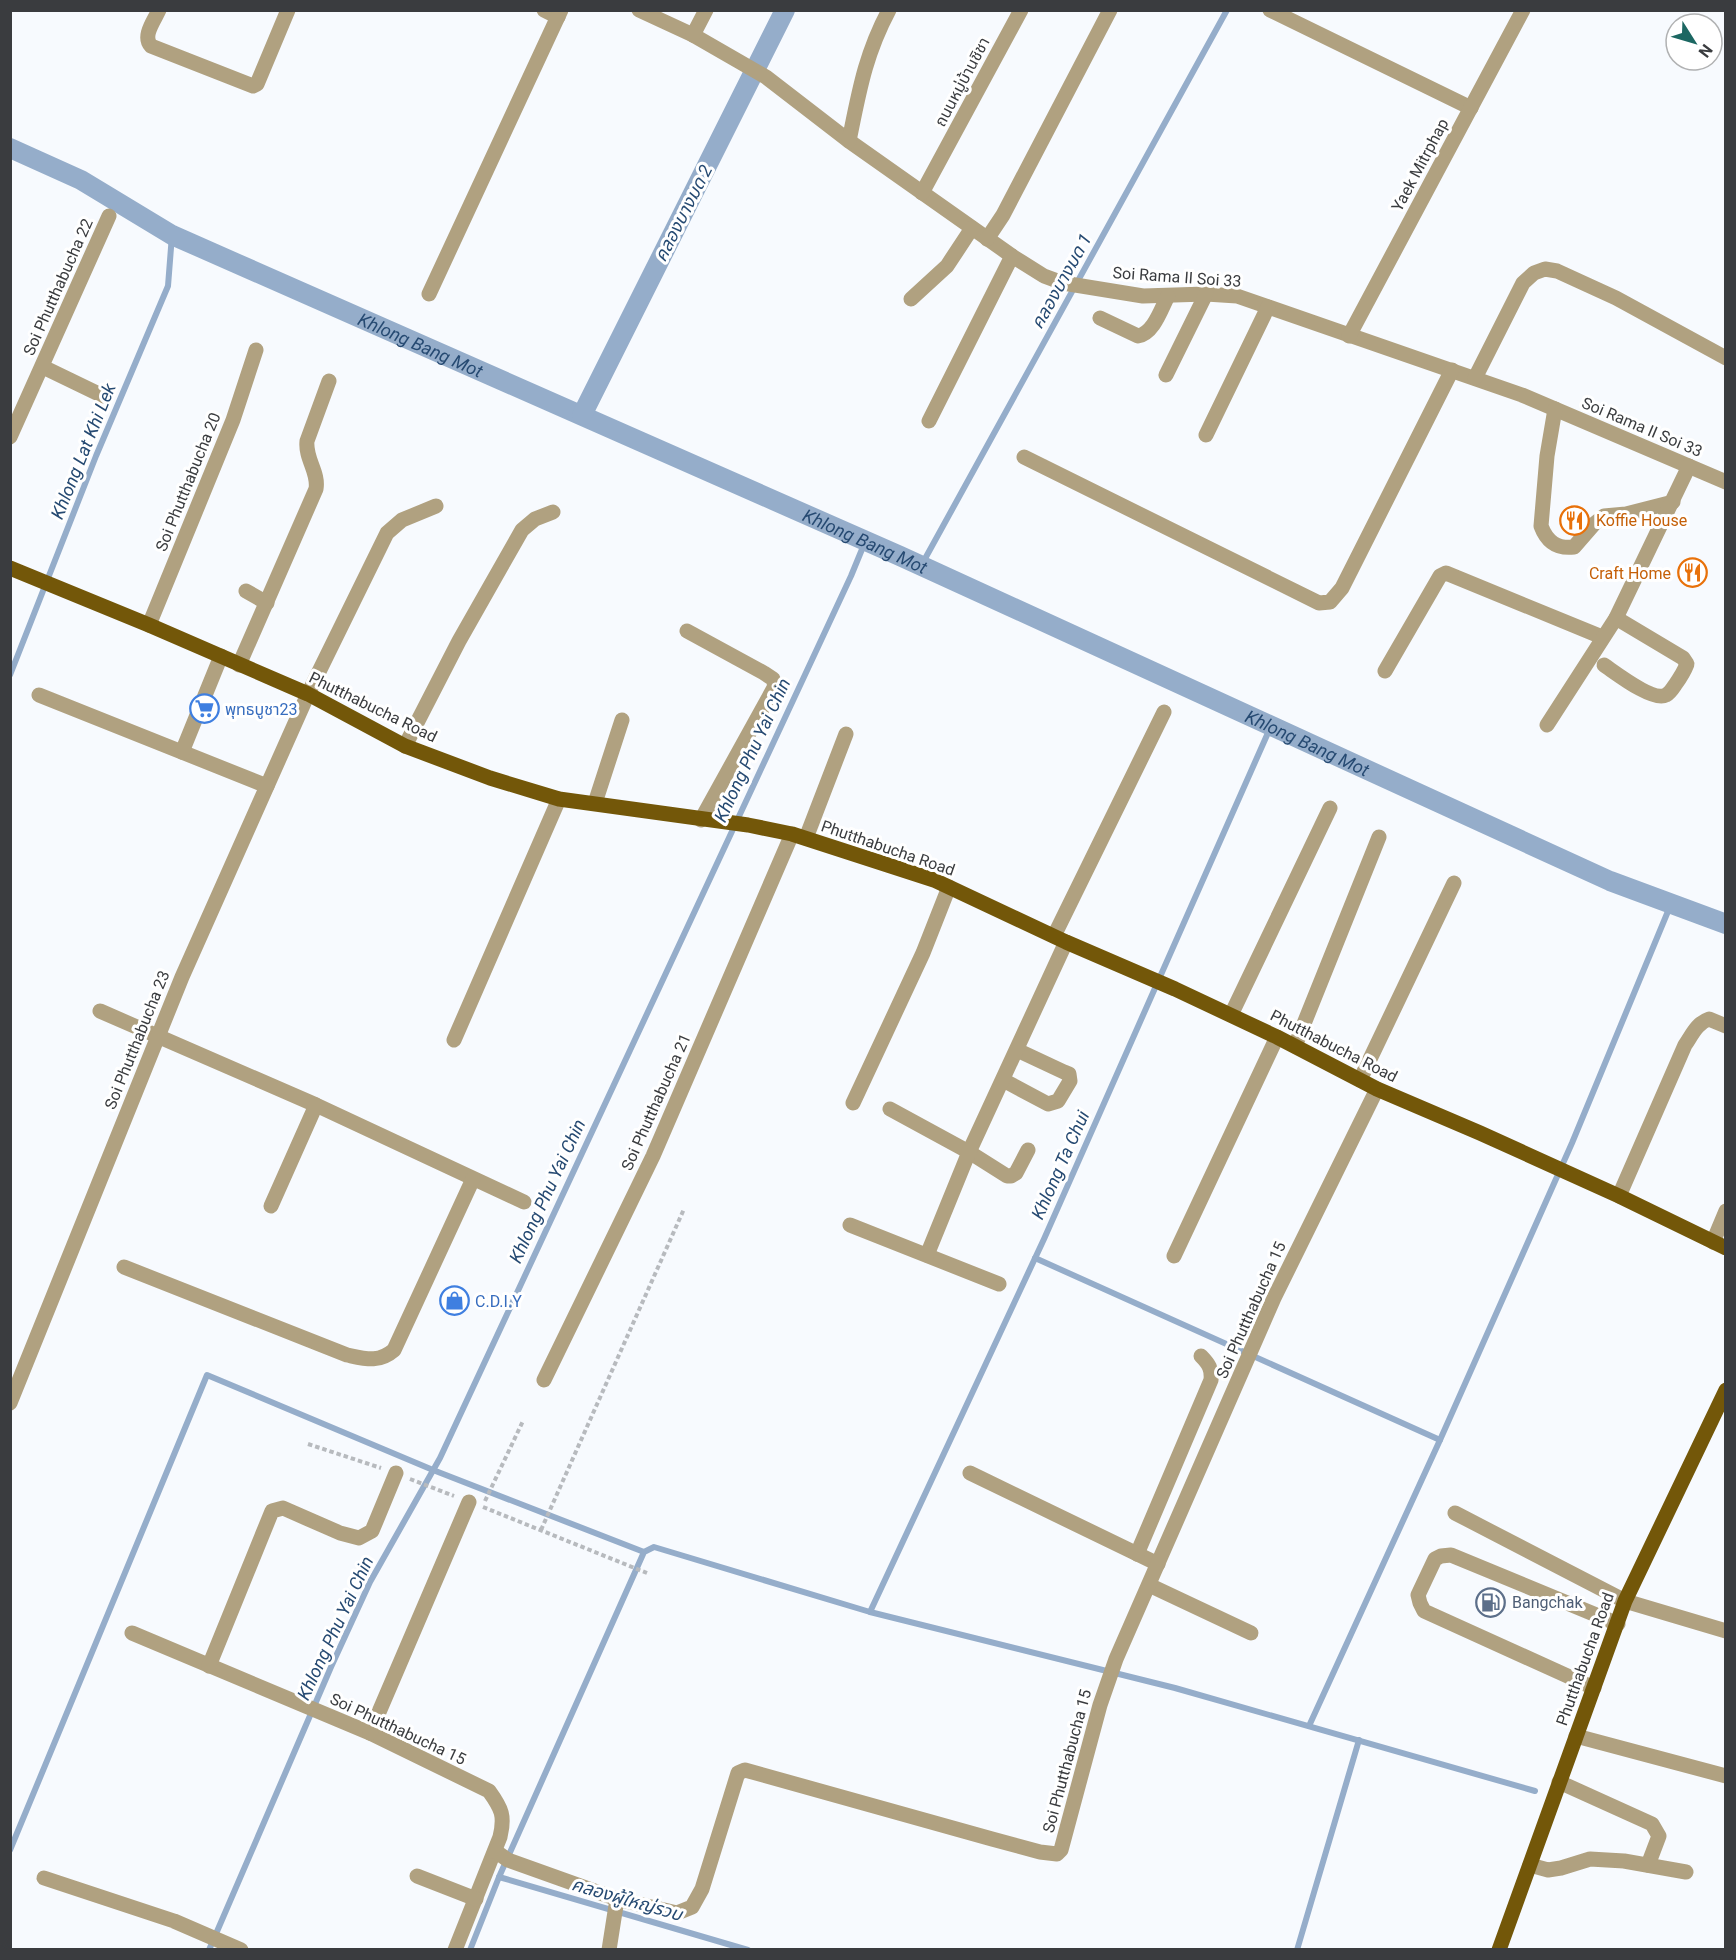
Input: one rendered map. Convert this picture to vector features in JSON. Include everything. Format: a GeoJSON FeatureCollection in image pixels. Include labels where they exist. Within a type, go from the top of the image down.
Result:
{"type":"FeatureCollection","features":[{"type":"Feature","properties":{"kind":"main road","name":"Phutthabucha Road"},"geometry":{"type":"LineString","coordinates":[[10,568],[308,694],[405,746],[490,778],[559,799],[748,825],[799,836],[934,880],[1060,939],[1175,988],[1377,1089],[1619,1196],[1719,1245]]}},
{"type":"Feature","properties":{"kind":"main road","name":"Phutthabucha Road"},"geometry":{"type":"LineString","coordinates":[[1499,1950],[1625,1601],[1724,1395]]}},
{"type":"Feature","properties":{"kind":"street"},"geometry":{"type":"LineString","coordinates":[[159,10],[147,37],[147,43],[253,86],[257,84],[288,10]]}},
{"type":"Feature","properties":{"kind":"street","name":"Soi Rama II Soi 33"},"geometry":{"type":"LineString","coordinates":[[639,10],[693,35],[766,77],[849,141],[987,239],[1044,276],[1063,283],[1143,296],[1206,294],[1237,296],[1474,378],[1555,409],[1725,482]]}},
{"type":"Feature","properties":{"kind":"street"},"geometry":{"type":"LineString","coordinates":[[693,35],[706,10]]}},
{"type":"Feature","properties":{"kind":"street"},"geometry":{"type":"LineString","coordinates":[[849,141],[865,65],[873,43],[890,10]]}},
{"type":"Feature","properties":{"kind":"street","name":"ถนนหมู่บ้านชิชา"},"geometry":{"type":"LineString","coordinates":[[922,193],[936,171],[1020,10]]}},
{"type":"Feature","properties":{"kind":"street"},"geometry":{"type":"LineString","coordinates":[[987,239],[1003,215],[1110,10]]}},
{"type":"Feature","properties":{"kind":"street"},"geometry":{"type":"LineString","coordinates":[[1270,10],[1471,108]]}},
{"type":"Feature","properties":{"kind":"street","name":"Yaek Mitrphap"},"geometry":{"type":"LineString","coordinates":[[1349,336],[1523,10]]}},
{"type":"Feature","properties":{"kind":"street"},"geometry":{"type":"LineString","coordinates":[[429,294],[554,13]]}},
{"type":"Feature","properties":{"kind":"street","name":"Soi Phutthabucha 22"},"geometry":{"type":"LineString","coordinates":[[10,437],[109,216]]}},
{"type":"Feature","properties":{"kind":"street"},"geometry":{"type":"LineString","coordinates":[[912,298],[947,266],[972,228]]}},
{"type":"Feature","properties":{"kind":"street"},"geometry":{"type":"LineString","coordinates":[[928,421],[1012,256]]}},
{"type":"Feature","properties":{"kind":"street"},"geometry":{"type":"LineString","coordinates":[[1474,378],[1523,283],[1534,273],[1545,269],[1557,271],[1616,298],[1725,358]]}},
{"type":"Feature","properties":{"kind":"street"},"geometry":{"type":"LineString","coordinates":[[1166,375],[1206,294]]}},
{"type":"Feature","properties":{"kind":"street"},"geometry":{"type":"LineString","coordinates":[[1100,318],[1138,336],[1150,330],[1168,296]]}},
{"type":"Feature","properties":{"kind":"street"},"geometry":{"type":"LineString","coordinates":[[1206,435],[1268,308]]}},
{"type":"Feature","properties":{"kind":"street","name":"Soi Phutthabucha 20"},"geometry":{"type":"LineString","coordinates":[[149,625],[234,420],[256,350]]}},
{"type":"Feature","properties":{"kind":"street"},"geometry":{"type":"LineString","coordinates":[[43,367],[103,396]]}},
{"type":"Feature","properties":{"kind":"street"},"geometry":{"type":"LineString","coordinates":[[1024,457],[1319,603],[1330,602],[1342,588],[1452,370]]}},
{"type":"Feature","properties":{"kind":"street"},"geometry":{"type":"LineString","coordinates":[[239,665],[316,489],[318,480],[306,451],[307,441],[329,381]]}},
{"type":"Feature","properties":{"kind":"street"},"geometry":{"type":"LineString","coordinates":[[1555,409],[1547,456],[1541,526],[1544,534],[1552,542],[1564,548],[1574,547],[1604,516],[1626,514],[1672,502]]}},
{"type":"Feature","properties":{"kind":"street"},"geometry":{"type":"LineString","coordinates":[[1547,725],[1616,618],[1689,466]]}},
{"type":"Feature","properties":{"kind":"street","name":"Soi Phutthabucha 23"},"geometry":{"type":"LineString","coordinates":[[10,1403],[158,1035],[308,694],[387,533],[402,520],[436,506]]}},
{"type":"Feature","properties":{"kind":"street"},"geometry":{"type":"LineString","coordinates":[[405,746],[459,641],[522,530],[535,519],[553,512]]}},
{"type":"Feature","properties":{"kind":"street"},"geometry":{"type":"LineString","coordinates":[[1385,671],[1440,576],[1446,573],[1602,637]]}},
{"type":"Feature","properties":{"kind":"street"},"geometry":{"type":"LineString","coordinates":[[246,591],[267,603]]}},
{"type":"Feature","properties":{"kind":"street"},"geometry":{"type":"LineString","coordinates":[[1604,665],[1644,691],[1665,696],[1684,673],[1687,664],[1683,658],[1616,618]]}},
{"type":"Feature","properties":{"kind":"street"},"geometry":{"type":"LineString","coordinates":[[687,631],[773,679],[775,686],[701,820]]}},
{"type":"Feature","properties":{"kind":"street"},"geometry":{"type":"LineString","coordinates":[[182,753],[221,656]]}},
{"type":"Feature","properties":{"kind":"street"},"geometry":{"type":"LineString","coordinates":[[39,695],[267,786]]}},
{"type":"Feature","properties":{"kind":"street"},"geometry":{"type":"LineString","coordinates":[[927,1255],[969,1152],[1017,1050],[1060,939],[1164,712]]}},
{"type":"Feature","properties":{"kind":"street"},"geometry":{"type":"LineString","coordinates":[[595,803],[622,720]]}},
{"type":"Feature","properties":{"kind":"street","name":"Soi Phutthabucha 21"},"geometry":{"type":"LineString","coordinates":[[544,1380],[653,1156],[846,734]]}},
{"type":"Feature","properties":{"kind":"street"},"geometry":{"type":"LineString","coordinates":[[454,1040],[559,799]]}},
{"type":"Feature","properties":{"kind":"street"},"geometry":{"type":"LineString","coordinates":[[1232,1016],[1330,808]]}},
{"type":"Feature","properties":{"kind":"street"},"geometry":{"type":"LineString","coordinates":[[1295,1046],[1379,837]]}},
{"type":"Feature","properties":{"kind":"street"},"geometry":{"type":"LineString","coordinates":[[1360,1080],[1454,884]]}},
{"type":"Feature","properties":{"kind":"street"},"geometry":{"type":"LineString","coordinates":[[853,1103],[923,953],[949,887]]}},
{"type":"Feature","properties":{"kind":"street"},"geometry":{"type":"LineString","coordinates":[[100,1011],[316,1105],[524,1202]]}},
{"type":"Feature","properties":{"kind":"street"},"geometry":{"type":"LineString","coordinates":[[1619,1196],[1685,1045],[1700,1023],[1709,1018],[1725,1026]]}},
{"type":"Feature","properties":{"kind":"street"},"geometry":{"type":"LineString","coordinates":[[1174,1256],[1277,1037]]}},
{"type":"Feature","properties":{"kind":"street"},"geometry":{"type":"LineString","coordinates":[[1003,1080],[1048,1104],[1058,1101],[1070,1081],[1069,1074],[1017,1050]]}},
{"type":"Feature","properties":{"kind":"street","name":"Soi Phutthabucha 15"},"geometry":{"type":"LineString","coordinates":[[495,1851],[508,1860],[618,1899],[677,1913],[692,1907],[702,1889],[738,1773],[745,1770],[928,1822],[1040,1852],[1057,1854],[1061,1850],[1072,1815],[1116,1659],[1274,1298],[1377,1089]]}},
{"type":"Feature","properties":{"kind":"street"},"geometry":{"type":"LineString","coordinates":[[271,1206],[316,1105]]}},
{"type":"Feature","properties":{"kind":"street"},"geometry":{"type":"LineString","coordinates":[[890,1109],[969,1152],[1006,1176],[1016,1173],[1028,1150]]}},
{"type":"Feature","properties":{"kind":"street"},"geometry":{"type":"LineString","coordinates":[[124,1267],[347,1355],[371,1360],[385,1357],[394,1350],[473,1179]]}},
{"type":"Feature","properties":{"kind":"street"},"geometry":{"type":"LineString","coordinates":[[1719,1245],[1725,1211]]}},
{"type":"Feature","properties":{"kind":"street"},"geometry":{"type":"LineString","coordinates":[[850,1225],[999,1284]]}},
{"type":"Feature","properties":{"kind":"street"},"geometry":{"type":"LineString","coordinates":[[1137,1554],[1211,1380],[1209,1364],[1201,1356]]}},
{"type":"Feature","properties":{"kind":"street"},"geometry":{"type":"LineString","coordinates":[[209,1666],[272,1511],[283,1508],[340,1533],[359,1538],[372,1531],[396,1473]]}},
{"type":"Feature","properties":{"kind":"street"},"geometry":{"type":"LineString","coordinates":[[970,1473],[1158,1564]]}},
{"type":"Feature","properties":{"kind":"street"},"geometry":{"type":"LineString","coordinates":[[370,1733],[476,1504]]}},
{"type":"Feature","properties":{"kind":"street"},"geometry":{"type":"LineString","coordinates":[[1455,1513],[1625,1601],[1725,1631]]}},
{"type":"Feature","properties":{"kind":"street"},"geometry":{"type":"LineString","coordinates":[[1594,1688],[1424,1611],[1418,1595],[1435,1559],[1451,1555],[1618,1624]]}},
{"type":"Feature","properties":{"kind":"street"},"geometry":{"type":"LineString","coordinates":[[1149,1585],[1251,1633]]}},
{"type":"Feature","properties":{"kind":"street","name":"Soi Phutthabucha 15"},"geometry":{"type":"LineString","coordinates":[[132,1633],[370,1733],[489,1791],[499,1805],[504,1820],[501,1837],[455,1950]]}},
{"type":"Feature","properties":{"kind":"street"},"geometry":{"type":"LineString","coordinates":[[1576,1736],[1725,1776]]}},
{"type":"Feature","properties":{"kind":"street"},"geometry":{"type":"LineString","coordinates":[[1559,1782],[1652,1824],[1659,1836],[1648,1865]]}},
{"type":"Feature","properties":{"kind":"street"},"geometry":{"type":"LineString","coordinates":[[1530,1865],[1548,1870],[1590,1858],[1686,1872]]}},
{"type":"Feature","properties":{"kind":"street"},"geometry":{"type":"LineString","coordinates":[[417,1876],[476,1899]]}},
{"type":"Feature","properties":{"kind":"street"},"geometry":{"type":"LineString","coordinates":[[44,1878],[174,1921],[241,1950]]}},
{"type":"Feature","properties":{"kind":"street"},"geometry":{"type":"LineString","coordinates":[[609,1950],[618,1899]]}},
{"type":"Feature","properties":{"kind":"path"},"geometry":{"type":"LineString","coordinates":[[541,1530],[684,1209]]}},
{"type":"Feature","properties":{"kind":"path"},"geometry":{"type":"LineString","coordinates":[[476,1504],[523,1421]]}},
{"type":"Feature","properties":{"kind":"waterway","name":"คลองบางมด 2"},"geometry":{"type":"LineString","coordinates":[[582,415],[785,10]]}},
{"type":"Feature","properties":{"kind":"waterway","name":"คลองบางมด 1"},"geometry":{"type":"LineString","coordinates":[[921,566],[1227,10]]}},
{"type":"Feature","properties":{"kind":"waterway","name":"Khlong Phu Yai Chin"},"geometry":{"type":"LineString","coordinates":[[10,148],[81,180],[172,235],[900,556],[1610,881],[1726,924]]}},
{"type":"Feature","properties":{"kind":"waterway","name":"Khlong Lat Khi Lek"},"geometry":{"type":"LineString","coordinates":[[10,675],[96,456],[168,286],[172,235]]}},
{"type":"Feature","properties":{"kind":"waterway","name":"Khlong Phu Yai Chin"},"geometry":{"type":"LineString","coordinates":[[209,1950],[370,1582],[440,1458],[865,542]]}},
{"type":"Feature","properties":{"kind":"waterway","name":"Khlong Ta Chui"},"geometry":{"type":"LineString","coordinates":[[870,1612],[1044,1239],[1271,726]]}},
{"type":"Feature","properties":{"kind":"waterway"},"geometry":{"type":"LineString","coordinates":[[1309,1726],[1440,1440],[1572,1143],[1671,904]]}},
{"type":"Feature","properties":{"kind":"waterway"},"geometry":{"type":"LineString","coordinates":[[1035,1258],[1440,1440]]}},
{"type":"Feature","properties":{"kind":"waterway"},"geometry":{"type":"LineString","coordinates":[[10,1850],[207,1375],[433,1470],[644,1552]]}},
{"type":"Feature","properties":{"kind":"waterway"},"geometry":{"type":"LineString","coordinates":[[470,1950],[499,1877],[644,1552],[654,1547],[870,1612],[1175,1688],[1535,1791]]}},
{"type":"Feature","properties":{"kind":"waterway"},"geometry":{"type":"LineString","coordinates":[[1297,1950],[1359,1740]]}},
{"type":"Feature","properties":{"kind":"waterway","name":"คลองผู้ใหญ่รวบ"},"geometry":{"type":"LineString","coordinates":[[499,1877],[748,1950]]}},
{"type":"Feature","properties":{"kind":"place","name":"Koffie House"},"geometry":{"type":"Point","coordinates":[1575,520]}},
{"type":"Feature","properties":{"kind":"place","name":"Craft Home"},"geometry":{"type":"Point","coordinates":[1692,573]}},
{"type":"Feature","properties":{"kind":"place","name":"พุทธบูชา23"},"geometry":{"type":"Point","coordinates":[204,709]}},
{"type":"Feature","properties":{"kind":"place","name":"C.D.I.Y"},"geometry":{"type":"Point","coordinates":[454,1301]}},
{"type":"Feature","properties":{"kind":"place","name":"Bangchak"},"geometry":{"type":"Point","coordinates":[1491,1602]}},
{"type":"Feature","properties":{"kind":"water label","name":"Khlong Bang Mot"},"geometry":{"type":"Point","coordinates":[421,345]}},
{"type":"Feature","properties":{"kind":"water label","name":"Khlong Bang Mot"},"geometry":{"type":"Point","coordinates":[865,541]}},
{"type":"Feature","properties":{"kind":"water label","name":"Khlong Bang Mot"},"geometry":{"type":"Point","coordinates":[1308,743]}}]}
